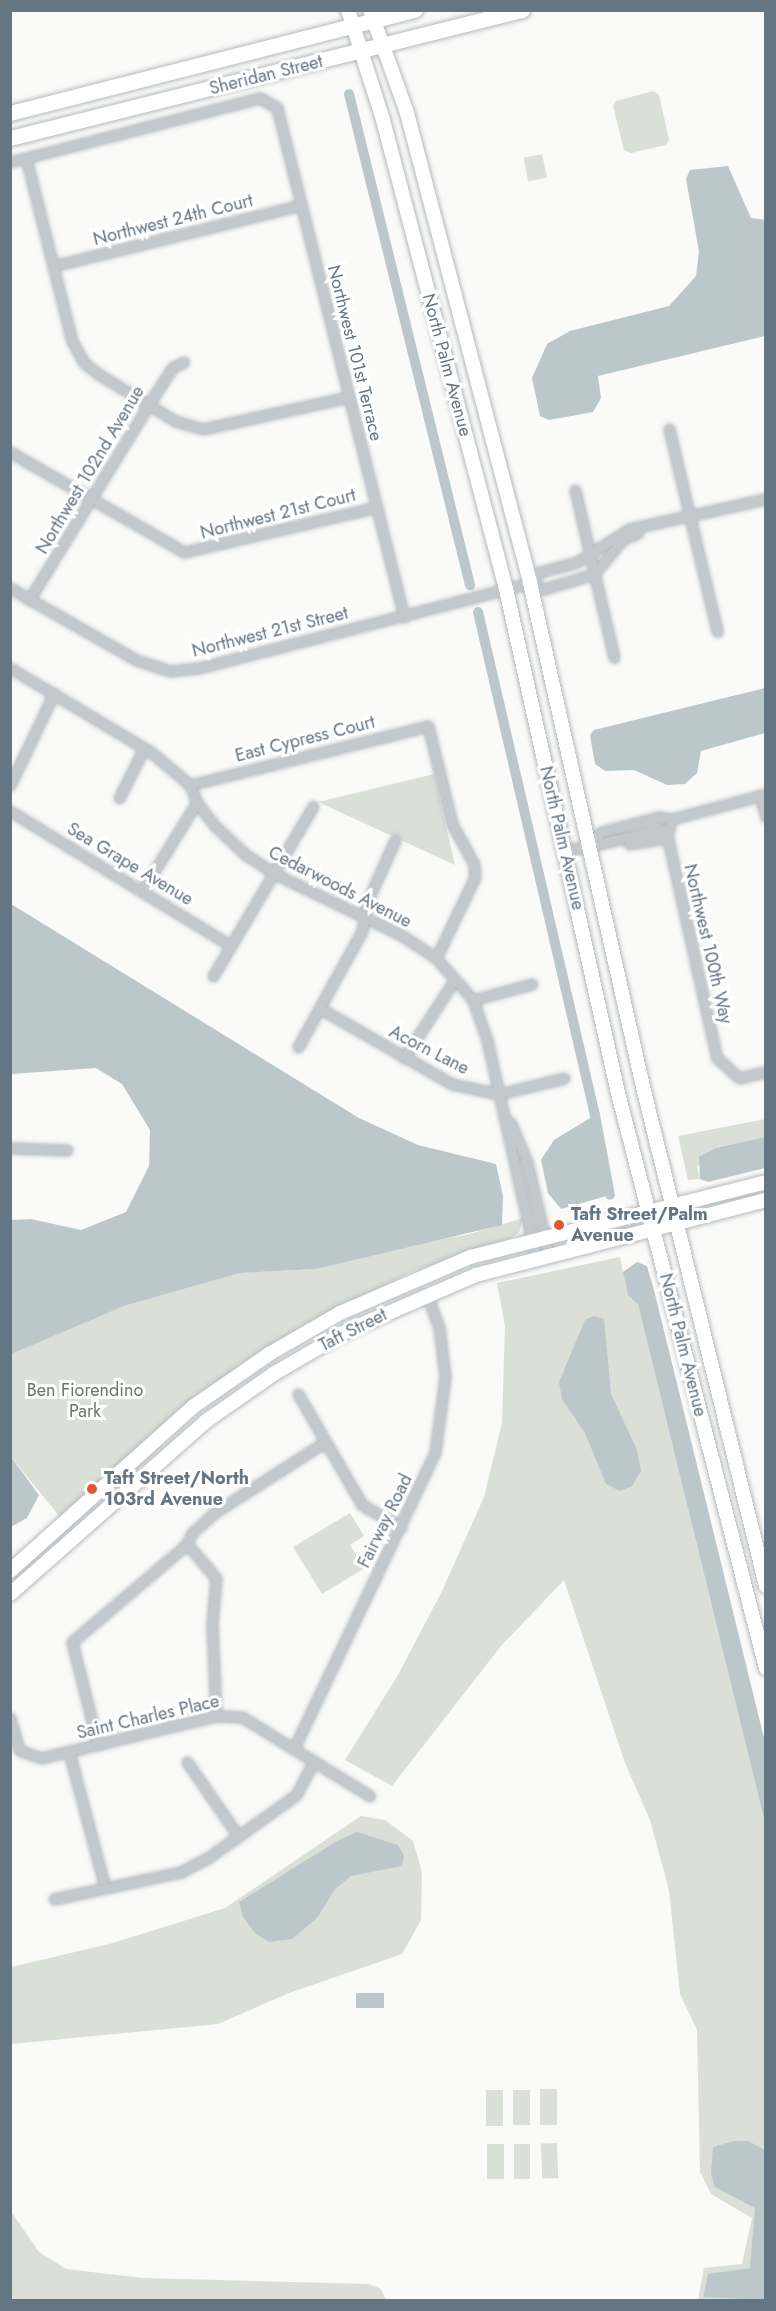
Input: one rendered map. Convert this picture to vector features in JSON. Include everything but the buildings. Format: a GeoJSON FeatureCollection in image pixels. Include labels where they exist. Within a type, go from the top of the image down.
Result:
{"type":"FeatureCollection","features":[{"type":"Feature","properties":{"kind":"main road","name":"Sheridan Street"},"geometry":{"type":"LineString","coordinates":[[10,112],[350,18],[415,10]]}},
{"type":"Feature","properties":{"kind":"main road","name":"Sheridan Street"},"geometry":{"type":"LineString","coordinates":[[10,138],[522,10]]}},
{"type":"Feature","properties":{"kind":"main road","name":"North Palm Avenue"},"geometry":{"type":"LineString","coordinates":[[372,16],[385,44],[407,113],[530,583],[676,1224],[765,1587]]}},
{"type":"Feature","properties":{"kind":"main road","name":"North Palm Avenue"},"geometry":{"type":"LineString","coordinates":[[350,18],[386,131],[506,589],[648,1211],[765,1668]]}},
{"type":"Feature","properties":{"kind":"main road","name":"Taft Street"},"geometry":{"type":"LineString","coordinates":[[10,1571],[194,1406],[264,1356],[340,1313],[414,1279],[470,1257],[765,1182]]}},
{"type":"Feature","properties":{"kind":"main road","name":"Taft Street"},"geometry":{"type":"LineString","coordinates":[[10,1594],[206,1422],[274,1372],[349,1330],[476,1275],[765,1200]]}},
{"type":"Feature","properties":{"kind":"street","name":"Northwest 101st Terrace"},"geometry":{"type":"LineString","coordinates":[[26,158],[260,98],[269,100],[277,108],[404,617]]}},
{"type":"Feature","properties":{"kind":"street"},"geometry":{"type":"LineString","coordinates":[[10,162],[26,158],[72,341],[84,363],[175,421],[203,429],[349,396]]}},
{"type":"Feature","properties":{"kind":"street","name":"Northwest 24th Court"},"geometry":{"type":"LineString","coordinates":[[53,266],[301,205]]}},
{"type":"Feature","properties":{"kind":"street","name":"Northwest 102nd Avenue"},"geometry":{"type":"LineString","coordinates":[[29,600],[92,501],[148,404],[172,368],[184,362]]}},
{"type":"Feature","properties":{"kind":"street"},"geometry":{"type":"LineString","coordinates":[[669,429],[688,519],[717,631]]}},
{"type":"Feature","properties":{"kind":"street","name":"Northwest 21st Court"},"geometry":{"type":"LineString","coordinates":[[10,452],[184,552],[377,507]]}},
{"type":"Feature","properties":{"kind":"street"},"geometry":{"type":"LineString","coordinates":[[575,490],[614,658]]}},
{"type":"Feature","properties":{"kind":"street","name":"Northwest 21st Street"},"geometry":{"type":"LineString","coordinates":[[10,588],[136,660],[170,671],[199,668],[530,583],[540,572],[573,563],[590,555],[629,529],[688,519],[765,499]]}},
{"type":"Feature","properties":{"kind":"street","name":"Northwest 21st Street"},"geometry":{"type":"LineString","coordinates":[[530,583],[544,589],[594,574],[623,539],[655,526]]}},
{"type":"Feature","properties":{"kind":"street"},"geometry":{"type":"LineString","coordinates":[[573,563],[578,580]]}},
{"type":"Feature","properties":{"kind":"street"},"geometry":{"type":"LineString","coordinates":[[10,668],[144,748],[190,785]]}},
{"type":"Feature","properties":{"kind":"street"},"geometry":{"type":"LineString","coordinates":[[10,785],[22,754],[54,693]]}},
{"type":"Feature","properties":{"kind":"street","name":"East Cypress Court"},"geometry":{"type":"LineString","coordinates":[[190,785],[428,726],[452,824],[474,864],[475,877],[436,958]]}},
{"type":"Feature","properties":{"kind":"street"},"geometry":{"type":"LineString","coordinates":[[119,798],[144,748]]}},
{"type":"Feature","properties":{"kind":"street","name":"Cedarwoods Avenue"},"geometry":{"type":"LineString","coordinates":[[190,785],[196,802],[228,838],[275,874],[363,919],[400,935],[436,958],[453,982],[473,1000],[487,1040],[531,1240],[543,1257]]}},
{"type":"Feature","properties":{"kind":"street"},"geometry":{"type":"LineString","coordinates":[[589,844],[601,832],[658,817],[672,819],[763,794],[765,817]]}},
{"type":"Feature","properties":{"kind":"street"},"geometry":{"type":"LineString","coordinates":[[142,891],[196,802]]}},
{"type":"Feature","properties":{"kind":"street"},"geometry":{"type":"LineString","coordinates":[[213,976],[313,806]]}},
{"type":"Feature","properties":{"kind":"street","name":"Sea Grape Avenue"},"geometry":{"type":"LineString","coordinates":[[10,811],[231,946]]}},
{"type":"Feature","properties":{"kind":"street"},"geometry":{"type":"LineString","coordinates":[[565,851],[589,844],[619,841],[625,844],[668,834],[672,819]]}},
{"type":"Feature","properties":{"kind":"street","name":"Northwest 100th Way"},"geometry":{"type":"LineString","coordinates":[[668,834],[717,1058],[729,1072],[739,1078],[765,1072]]}},
{"type":"Feature","properties":{"kind":"street"},"geometry":{"type":"LineString","coordinates":[[298,1047],[362,931],[363,919],[395,840]]}},
{"type":"Feature","properties":{"kind":"street"},"geometry":{"type":"LineString","coordinates":[[404,1058],[453,982]]}},
{"type":"Feature","properties":{"kind":"street"},"geometry":{"type":"LineString","coordinates":[[473,1000],[532,984]]}},
{"type":"Feature","properties":{"kind":"street","name":"Acorn Lane"},"geometry":{"type":"LineString","coordinates":[[321,1009],[452,1084],[499,1094],[564,1078]]}},
{"type":"Feature","properties":{"kind":"street","name":"Cedarwoods Avenue"},"geometry":{"type":"LineString","coordinates":[[504,1118],[512,1124],[527,1162],[546,1237],[543,1257]]}},
{"type":"Feature","properties":{"kind":"street"},"geometry":{"type":"LineString","coordinates":[[10,1148],[67,1150]]}},
{"type":"Feature","properties":{"kind":"street","name":"Fairway Road"},"geometry":{"type":"LineString","coordinates":[[294,1748],[435,1452],[442,1408],[443,1357],[439,1327],[427,1295]]}},
{"type":"Feature","properties":{"kind":"street"},"geometry":{"type":"LineString","coordinates":[[298,1394],[362,1505],[400,1527]]}},
{"type":"Feature","properties":{"kind":"street"},"geometry":{"type":"LineString","coordinates":[[98,1745],[72,1642],[187,1544],[192,1533],[214,1513],[325,1442]]}},
{"type":"Feature","properties":{"kind":"street"},"geometry":{"type":"LineString","coordinates":[[187,1544],[216,1578],[212,1624],[216,1716]]}},
{"type":"Feature","properties":{"kind":"street"},"geometry":{"type":"LineString","coordinates":[[747,1593],[765,1587]]}},
{"type":"Feature","properties":{"kind":"street","name":"Saint Charles Place"},"geometry":{"type":"LineString","coordinates":[[10,1718],[19,1750],[25,1755],[41,1758],[216,1716],[242,1717],[370,1796]]}},
{"type":"Feature","properties":{"kind":"street"},"geometry":{"type":"LineString","coordinates":[[69,1752],[105,1887]]}},
{"type":"Feature","properties":{"kind":"street"},"geometry":{"type":"LineString","coordinates":[[54,1899],[181,1872],[239,1837],[296,1795],[314,1761]]}},
{"type":"Feature","properties":{"kind":"street"},"geometry":{"type":"LineString","coordinates":[[187,1762],[239,1837]]}},
{"type":"Feature","properties":{"kind":"green space"},"geometry":{"type":"Polygon","coordinates":[[[653,91],[659,95],[669,139],[666,145],[631,153],[624,150],[613,106],[616,101],[653,91]]]}},
{"type":"Feature","properties":{"kind":"green space"},"geometry":{"type":"Polygon","coordinates":[[[542,154],[547,177],[528,181],[523,158],[542,154]]]}},
{"type":"Feature","properties":{"kind":"green space"},"geometry":{"type":"Polygon","coordinates":[[[434,774],[455,865],[318,802],[434,774]]]}},
{"type":"Feature","properties":{"kind":"green space"},"geometry":{"type":"Polygon","coordinates":[[[765,1119],[765,1137],[716,1148],[697,1167],[700,1179],[688,1180],[678,1136],[765,1119]]]}},
{"type":"Feature","properties":{"kind":"green space","name":"Ben Fiorendino Park"},"geometry":{"type":"Polygon","coordinates":[[[523,1218],[519,1233],[511,1238],[411,1272],[302,1327],[194,1406],[60,1517],[11,1457],[11,1354],[33,1342],[124,1306],[240,1273],[316,1269],[414,1244],[466,1235],[523,1218]]]}},
{"type":"Feature","properties":{"kind":"green space"},"geometry":{"type":"Polygon","coordinates":[[[620,1257],[628,1294],[638,1303],[765,1823],[765,2300],[698,2300],[704,2268],[742,2264],[752,2218],[711,2194],[700,2172],[697,2030],[680,1994],[669,1890],[650,1820],[625,1763],[564,1580],[501,1646],[392,1786],[345,1760],[398,1675],[442,1591],[484,1497],[502,1423],[505,1326],[497,1283],[620,1257]]]}},
{"type":"Feature","properties":{"kind":"green space"},"geometry":{"type":"Polygon","coordinates":[[[350,1513],[364,1536],[350,1545],[365,1568],[322,1594],[293,1547],[350,1513]]]}},
{"type":"Feature","properties":{"kind":"green space"},"geometry":{"type":"Polygon","coordinates":[[[361,1816],[385,1820],[413,1841],[422,1872],[421,1920],[402,1954],[289,1993],[218,2024],[11,2044],[11,1967],[113,1943],[225,1908],[361,1816]]]}},
{"type":"Feature","properties":{"kind":"green space"},"geometry":{"type":"Polygon","coordinates":[[[540,2089],[557,2089],[557,2125],[540,2125],[540,2089]]]}},
{"type":"Feature","properties":{"kind":"green space"},"geometry":{"type":"Polygon","coordinates":[[[486,2090],[503,2090],[503,2126],[486,2126],[486,2090]]]}},
{"type":"Feature","properties":{"kind":"green space"},"geometry":{"type":"Polygon","coordinates":[[[513,2090],[530,2090],[530,2125],[513,2125],[513,2090]]]}},
{"type":"Feature","properties":{"kind":"green space"},"geometry":{"type":"Polygon","coordinates":[[[557,2143],[558,2178],[542,2179],[541,2144],[557,2143]]]}},
{"type":"Feature","properties":{"kind":"green space"},"geometry":{"type":"Polygon","coordinates":[[[487,2144],[504,2144],[504,2179],[487,2179],[487,2144]]]}},
{"type":"Feature","properties":{"kind":"green space"},"geometry":{"type":"Polygon","coordinates":[[[514,2144],[530,2144],[530,2179],[514,2179],[514,2144]]]}},
{"type":"Feature","properties":{"kind":"green space"},"geometry":{"type":"Polygon","coordinates":[[[10,2210],[39,2252],[66,2269],[143,2278],[369,2284],[381,2289],[386,2300],[11,2300],[10,2210]]]}},
{"type":"Feature","properties":{"kind":"shaded area"},"geometry":{"type":"Polygon","coordinates":[[[728,166],[751,218],[765,220],[765,336],[598,376],[601,398],[593,412],[549,420],[540,416],[532,378],[547,344],[570,331],[669,306],[696,276],[699,251],[686,179],[690,170],[728,166]]]}},
{"type":"Feature","properties":{"kind":"shaded area"},"geometry":{"type":"Polygon","coordinates":[[[765,688],[765,733],[701,751],[697,773],[685,784],[667,785],[634,770],[605,771],[595,764],[590,735],[594,730],[765,688]]]}},
{"type":"Feature","properties":{"kind":"shaded area"},"geometry":{"type":"Polygon","coordinates":[[[11,904],[359,1118],[418,1145],[496,1164],[503,1196],[502,1225],[316,1269],[240,1273],[124,1306],[11,1354],[11,1220],[31,1219],[81,1230],[126,1212],[149,1166],[150,1130],[122,1084],[96,1068],[11,1074],[11,904]]]}},
{"type":"Feature","properties":{"kind":"shaded area"},"geometry":{"type":"Polygon","coordinates":[[[595,1115],[610,1195],[561,1209],[548,1193],[541,1160],[554,1140],[595,1115]]]}},
{"type":"Feature","properties":{"kind":"shaded area"},"geometry":{"type":"Polygon","coordinates":[[[765,1137],[765,1168],[708,1182],[700,1179],[699,1157],[716,1148],[765,1137]]]}},
{"type":"Feature","properties":{"kind":"shaded area"},"geometry":{"type":"Polygon","coordinates":[[[637,1262],[647,1266],[654,1290],[765,1742],[765,1823],[638,1304],[628,1295],[623,1272],[637,1262]]]}},
{"type":"Feature","properties":{"kind":"shaded area"},"geometry":{"type":"Polygon","coordinates":[[[594,1316],[604,1319],[611,1394],[637,1450],[641,1471],[632,1486],[620,1491],[606,1484],[585,1433],[562,1399],[559,1382],[585,1320],[594,1316]]]}},
{"type":"Feature","properties":{"kind":"shaded area"},"geometry":{"type":"Polygon","coordinates":[[[11,1457],[39,1495],[27,1518],[11,1527],[11,1457]]]}},
{"type":"Feature","properties":{"kind":"shaded area"},"geometry":{"type":"Polygon","coordinates":[[[357,1832],[398,1845],[404,1856],[402,1866],[351,1876],[335,1889],[317,1918],[292,1939],[269,1942],[255,1933],[243,1917],[239,1902],[337,1841],[357,1832]]]}},
{"type":"Feature","properties":{"kind":"shaded area"},"geometry":{"type":"Polygon","coordinates":[[[356,1993],[384,1993],[384,2008],[356,2008],[356,1993]]]}},
{"type":"Feature","properties":{"kind":"shaded area"},"geometry":{"type":"Polygon","coordinates":[[[734,2141],[748,2141],[765,2150],[765,2300],[703,2297],[708,2274],[750,2268],[755,2208],[715,2187],[711,2174],[713,2147],[734,2141]]]}},
{"type":"Feature","properties":{"kind":"waterway"},"geometry":{"type":"LineString","coordinates":[[349,94],[470,585]]}},
{"type":"Feature","properties":{"kind":"waterway"},"geometry":{"type":"LineString","coordinates":[[478,612],[595,1115],[610,1195]]}},
{"type":"Feature","properties":{"kind":"place","name":"Taft Street/Palm Avenue"},"geometry":{"type":"Point","coordinates":[559,1225]}},
{"type":"Feature","properties":{"kind":"place","name":"Taft Street/North 103rd Avenue"},"geometry":{"type":"Point","coordinates":[92,1489]}}]}
